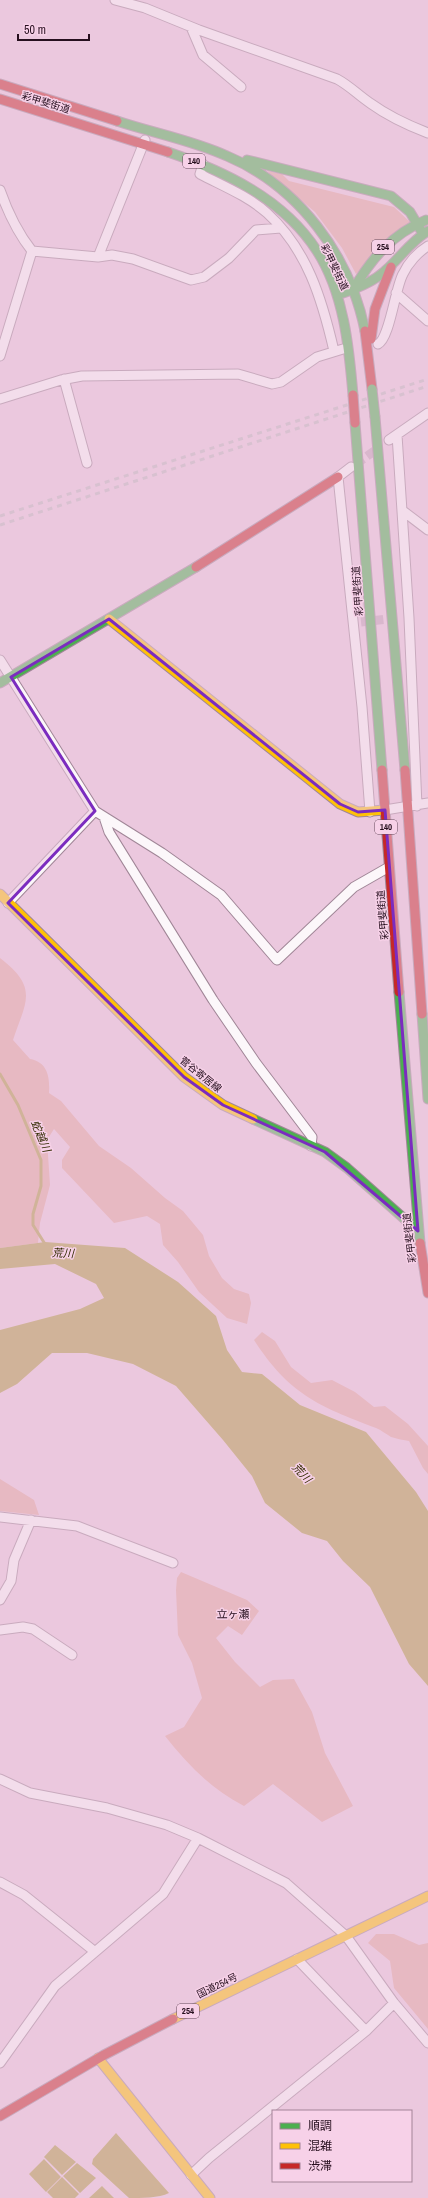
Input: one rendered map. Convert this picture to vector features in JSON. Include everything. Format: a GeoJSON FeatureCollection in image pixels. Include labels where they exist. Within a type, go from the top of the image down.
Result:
{"type":"FeatureCollection","features":[{"type":"Feature","properties":{"kind":"main road","name":"彩甲斐街道"},"geometry":{"type":"LineString","coordinates":[[0,84],[228,156],[282,189],[309,216],[328,239],[342,262],[353,290],[362,317],[370,355],[372,389],[413,807],[421,1104],[418,1231],[428,1293]]}},
{"type":"Feature","properties":{"kind":"main road","name":"彩甲斐街道"},"geometry":{"type":"LineString","coordinates":[[0,99],[203,164],[237,179],[274,205],[307,237],[317,252],[338,295],[351,364],[389,867],[421,1104]]}},
{"type":"Feature","properties":{"kind":"main road"},"geometry":{"type":"LineString","coordinates":[[228,156],[391,196],[402,202],[425,233]]}},
{"type":"Feature","properties":{"kind":"main road","name":"254"},"geometry":{"type":"LineString","coordinates":[[353,290],[376,254],[395,237],[417,223],[428,219]]}},
{"type":"Feature","properties":{"kind":"main road","name":"254"},"geometry":{"type":"LineString","coordinates":[[338,295],[353,290],[373,280],[392,264],[409,244],[425,233]]}},
{"type":"Feature","properties":{"kind":"main road"},"geometry":{"type":"LineString","coordinates":[[370,355],[375,309],[392,264]]}},
{"type":"Feature","properties":{"kind":"main road"},"geometry":{"type":"LineString","coordinates":[[0,683],[274,520],[338,477]]}},
{"type":"Feature","properties":{"kind":"main road"},"geometry":{"type":"LineString","coordinates":[[109,619],[340,804],[350,810],[370,812],[385,810]]}},
{"type":"Feature","properties":{"kind":"main road","name":"菅谷寄居線"},"geometry":{"type":"LineString","coordinates":[[0,894],[184,1076],[223,1105],[325,1152],[347,1168],[428,1239]]}},
{"type":"Feature","properties":{"kind":"main road","name":"国道254号"},"geometry":{"type":"LineString","coordinates":[[0,2116],[98,2058],[209,2000],[428,1896]]}},
{"type":"Feature","properties":{"kind":"main road"},"geometry":{"type":"LineString","coordinates":[[98,2058],[210,2198]]}},
{"type":"Feature","properties":{"kind":"street"},"geometry":{"type":"LineString","coordinates":[[115,0],[145,8],[191,27],[347,84],[368,102],[394,120],[428,133]]}},
{"type":"Feature","properties":{"kind":"street"},"geometry":{"type":"LineString","coordinates":[[191,27],[203,55],[241,87]]}},
{"type":"Feature","properties":{"kind":"street"},"geometry":{"type":"LineString","coordinates":[[98,257],[148,131]]}},
{"type":"Feature","properties":{"kind":"street"},"geometry":{"type":"LineString","coordinates":[[0,399],[64,379],[82,376],[129,374],[238,374],[272,384],[281,382],[317,357],[338,350],[316,285],[296,246],[266,212],[232,190],[200,174],[203,164]]}},
{"type":"Feature","properties":{"kind":"street"},"geometry":{"type":"LineString","coordinates":[[232,190],[237,179]]}},
{"type":"Feature","properties":{"kind":"street"},"geometry":{"type":"LineString","coordinates":[[0,190],[3,205],[20,236],[32,251],[98,257],[112,255],[133,259],[192,280],[204,276],[229,258],[256,230],[281,228]]}},
{"type":"Feature","properties":{"kind":"street"},"geometry":{"type":"LineString","coordinates":[[378,344],[383,341],[403,273],[417,254],[428,246]]}},
{"type":"Feature","properties":{"kind":"street"},"geometry":{"type":"LineString","coordinates":[[0,356],[32,251]]}},
{"type":"Feature","properties":{"kind":"street"},"geometry":{"type":"LineString","coordinates":[[396,293],[428,322]]}},
{"type":"Feature","properties":{"kind":"street"},"geometry":{"type":"LineString","coordinates":[[64,379],[87,462]]}},
{"type":"Feature","properties":{"kind":"street"},"geometry":{"type":"LineString","coordinates":[[413,807],[410,618],[403,511],[393,437],[428,413]]}},
{"type":"Feature","properties":{"kind":"street"},"geometry":{"type":"LineString","coordinates":[[351,467],[338,477],[357,623],[370,812]]}},
{"type":"Feature","properties":{"kind":"street"},"geometry":{"type":"LineString","coordinates":[[403,511],[428,530]]}},
{"type":"Feature","properties":{"kind":"street"},"geometry":{"type":"LineString","coordinates":[[399,618],[410,618]]}},
{"type":"Feature","properties":{"kind":"street"},"geometry":{"type":"LineString","coordinates":[[0,660],[95,811],[162,853],[221,894],[277,960],[354,887],[389,867]]}},
{"type":"Feature","properties":{"kind":"street"},"geometry":{"type":"LineString","coordinates":[[385,810],[428,804]]}},
{"type":"Feature","properties":{"kind":"street"},"geometry":{"type":"LineString","coordinates":[[8,902],[95,811]]}},
{"type":"Feature","properties":{"kind":"street"},"geometry":{"type":"LineString","coordinates":[[104,817],[109,832],[213,1000],[256,1063],[312,1137],[311,1146]]}},
{"type":"Feature","properties":{"kind":"street"},"geometry":{"type":"LineString","coordinates":[[0,1517],[77,1526],[173,1563]]}},
{"type":"Feature","properties":{"kind":"street"},"geometry":{"type":"LineString","coordinates":[[0,1600],[11,1580],[14,1560],[31,1520]]}},
{"type":"Feature","properties":{"kind":"street"},"geometry":{"type":"LineString","coordinates":[[0,1630],[23,1627],[33,1629],[72,1655]]}},
{"type":"Feature","properties":{"kind":"street"},"geometry":{"type":"LineString","coordinates":[[0,1779],[30,1793],[107,1808],[167,1826],[198,1838],[286,1883],[346,1936],[394,2003],[428,2043]]}},
{"type":"Feature","properties":{"kind":"street"},"geometry":{"type":"LineString","coordinates":[[0,2063],[55,1986],[94,1951],[163,1894],[198,1838]]}},
{"type":"Feature","properties":{"kind":"street"},"geometry":{"type":"LineString","coordinates":[[0,1882],[24,1895],[94,1951]]}},
{"type":"Feature","properties":{"kind":"street"},"geometry":{"type":"LineString","coordinates":[[297,1959],[366,2031]]}},
{"type":"Feature","properties":{"kind":"street"},"geometry":{"type":"LineString","coordinates":[[191,2175],[209,2158],[366,2031],[394,2003]]}},
{"type":"Feature","properties":{"kind":"highlighted area"},"geometry":{"type":"Polygon","coordinates":[[[109,619],[340,804],[358,812],[385,810],[418,1231],[325,1152],[223,1105],[184,1077],[8,903],[95,811],[11,677],[109,619]]]}},
{"type":"Feature","properties":{"kind":"shaded area"},"geometry":{"type":"Polygon","coordinates":[[[267,171],[282,174],[289,181],[394,207],[410,222],[356,274],[342,248],[315,212],[267,171]]]}},
{"type":"Feature","properties":{"kind":"shaded area"},"geometry":{"type":"Polygon","coordinates":[[[0,958],[20,978],[25,987],[25,1005],[13,1040],[30,1059],[41,1063],[47,1072],[49,1093],[61,1101],[99,1146],[131,1168],[165,1198],[183,1211],[203,1235],[209,1256],[222,1278],[234,1289],[249,1294],[251,1303],[247,1324],[227,1318],[199,1292],[178,1262],[163,1245],[160,1224],[147,1216],[114,1223],[62,1168],[62,1160],[70,1147],[54,1129],[47,1140],[50,1185],[40,1223],[38,1243],[0,1248],[0,958]]]}},
{"type":"Feature","properties":{"kind":"shaded area"},"geometry":{"type":"Polygon","coordinates":[[[262,1332],[275,1341],[291,1367],[311,1383],[332,1380],[355,1392],[374,1407],[385,1406],[408,1424],[428,1446],[428,1474],[423,1468],[409,1441],[391,1437],[378,1429],[337,1413],[306,1396],[293,1386],[267,1358],[254,1340],[262,1332]]]}},
{"type":"Feature","properties":{"kind":"shaded area"},"geometry":{"type":"Polygon","coordinates":[[[0,1479],[34,1500],[39,1515],[0,1511],[0,1479]]]}},
{"type":"Feature","properties":{"kind":"shaded area"},"geometry":{"type":"Polygon","coordinates":[[[181,1572],[247,1600],[259,1611],[242,1635],[228,1626],[216,1638],[235,1662],[260,1687],[273,1680],[294,1679],[312,1712],[325,1753],[353,1806],[322,1822],[273,1784],[244,1806],[221,1792],[201,1776],[182,1757],[165,1736],[184,1727],[202,1698],[192,1663],[178,1635],[176,1590],[177,1578],[181,1572]]]}},
{"type":"Feature","properties":{"kind":"shaded area"},"geometry":{"type":"Polygon","coordinates":[[[376,1934],[394,1934],[419,1945],[428,1943],[428,2029],[394,1988],[390,1961],[368,1943],[376,1934]]]}},
{"type":"Feature","properties":{"kind":"water","name":"荒川"},"geometry":{"type":"Polygon","coordinates":[[[45,1242],[125,1248],[178,1282],[216,1316],[227,1350],[242,1372],[262,1374],[300,1405],[366,1432],[416,1492],[428,1511],[428,1686],[409,1664],[370,1587],[343,1561],[327,1541],[302,1533],[265,1503],[252,1476],[176,1386],[133,1364],[87,1353],[52,1353],[17,1384],[0,1393],[0,1330],[80,1309],[104,1298],[96,1284],[55,1264],[0,1269],[0,1248],[45,1242]]]}},
{"type":"Feature","properties":{"kind":"water"},"geometry":{"type":"Polygon","coordinates":[[[116,2133],[169,2193],[155,2197],[129,2198],[92,2164],[93,2159],[116,2133]]]}},
{"type":"Feature","properties":{"kind":"water"},"geometry":{"type":"Polygon","coordinates":[[[55,2145],[76,2162],[62,2175],[44,2157],[55,2145]]]}},
{"type":"Feature","properties":{"kind":"water"},"geometry":{"type":"Polygon","coordinates":[[[44,2159],[61,2177],[46,2192],[29,2174],[44,2159]]]}},
{"type":"Feature","properties":{"kind":"water"},"geometry":{"type":"Polygon","coordinates":[[[77,2163],[96,2178],[80,2193],[63,2176],[77,2163]]]}},
{"type":"Feature","properties":{"kind":"water"},"geometry":{"type":"Polygon","coordinates":[[[62,2177],[79,2194],[75,2198],[53,2198],[47,2192],[62,2177]]]}},
{"type":"Feature","properties":{"kind":"water"},"geometry":{"type":"Polygon","coordinates":[[[102,2186],[114,2198],[89,2198],[102,2186]]]}},
{"type":"Feature","properties":{"kind":"waterway","name":"蛇越川"},"geometry":{"type":"LineString","coordinates":[[0,1074],[18,1105],[41,1160],[41,1186],[33,1214],[33,1225],[45,1244]]}},
{"type":"Feature","properties":{"kind":"tunnel"},"geometry":{"type":"LineString","coordinates":[[356,464],[380,447]]}},
{"type":"Feature","properties":{"kind":"tunnel"},"geometry":{"type":"LineString","coordinates":[[361,622],[396,618]]}},
{"type":"Feature","properties":{"kind":"railway"},"geometry":{"type":"LineString","coordinates":[[0,516],[428,379]]}},
{"type":"Feature","properties":{"kind":"railway"},"geometry":{"type":"LineString","coordinates":[[0,525],[428,386]]}},
{"type":"Feature","properties":{"kind":"traffic: fast"},"geometry":{"type":"LineString","coordinates":[[117,121],[214,150],[253,169],[276,185],[298,205],[317,226],[333,250],[347,276],[358,303],[365,331]]}},
{"type":"Feature","properties":{"kind":"traffic: fast"},"geometry":{"type":"LineString","coordinates":[[168,152],[210,168],[251,189],[288,216],[317,251],[333,284],[344,321],[353,395]]}},
{"type":"Feature","properties":{"kind":"traffic: fast"},"geometry":{"type":"LineString","coordinates":[[247,160],[391,196],[410,212],[423,234]]}},
{"type":"Feature","properties":{"kind":"traffic: fast"},"geometry":{"type":"LineString","coordinates":[[353,290],[367,268],[393,240],[403,232],[426,220]]}},
{"type":"Feature","properties":{"kind":"traffic: fast"},"geometry":{"type":"LineString","coordinates":[[343,293],[365,284],[380,275],[410,245],[428,231]]}},
{"type":"Feature","properties":{"kind":"traffic: fast"},"geometry":{"type":"LineString","coordinates":[[372,389],[375,417]]}},
{"type":"Feature","properties":{"kind":"traffic: fast"},"geometry":{"type":"LineString","coordinates":[[375,417],[405,770]]}},
{"type":"Feature","properties":{"kind":"traffic: fast"},"geometry":{"type":"LineString","coordinates":[[355,423],[382,770]]}},
{"type":"Feature","properties":{"kind":"traffic: fast"},"geometry":{"type":"LineString","coordinates":[[0,683],[196,567]]}},
{"type":"Feature","properties":{"kind":"traffic: fast"},"geometry":{"type":"LineString","coordinates":[[399,992],[420,1243]]}},
{"type":"Feature","properties":{"kind":"traffic: fast"},"geometry":{"type":"LineString","coordinates":[[422,1014],[428,1099]]}},
{"type":"Feature","properties":{"kind":"traffic: fast"},"geometry":{"type":"LineString","coordinates":[[253,1119],[325,1152],[347,1168],[418,1231]]}},
{"type":"Feature","properties":{"kind":"traffic: slow"},"geometry":{"type":"LineString","coordinates":[[109,619],[340,804],[358,812],[385,810]]}},
{"type":"Feature","properties":{"kind":"traffic: slow"},"geometry":{"type":"LineString","coordinates":[[0,894],[184,1077],[223,1105],[253,1119]]}},
{"type":"Feature","properties":{"kind":"traffic: slow"},"geometry":{"type":"LineString","coordinates":[[173,2019],[428,1896]]}},
{"type":"Feature","properties":{"kind":"traffic: slow"},"geometry":{"type":"LineString","coordinates":[[98,2058],[210,2198]]}},
{"type":"Feature","properties":{"kind":"traffic: jam"},"geometry":{"type":"LineString","coordinates":[[0,84],[117,121]]}},
{"type":"Feature","properties":{"kind":"traffic: jam"},"geometry":{"type":"LineString","coordinates":[[0,99],[168,152]]}},
{"type":"Feature","properties":{"kind":"traffic: jam"},"geometry":{"type":"LineString","coordinates":[[371,339],[375,309],[391,267]]}},
{"type":"Feature","properties":{"kind":"traffic: jam"},"geometry":{"type":"LineString","coordinates":[[365,331],[372,389]]}},
{"type":"Feature","properties":{"kind":"traffic: jam"},"geometry":{"type":"LineString","coordinates":[[353,395],[355,423]]}},
{"type":"Feature","properties":{"kind":"traffic: jam"},"geometry":{"type":"LineString","coordinates":[[196,567],[338,477]]}},
{"type":"Feature","properties":{"kind":"traffic: jam"},"geometry":{"type":"LineString","coordinates":[[382,770],[399,992]]}},
{"type":"Feature","properties":{"kind":"traffic: jam"},"geometry":{"type":"LineString","coordinates":[[405,770],[422,1014]]}},
{"type":"Feature","properties":{"kind":"traffic: jam"},"geometry":{"type":"LineString","coordinates":[[420,1243],[428,1293]]}},
{"type":"Feature","properties":{"kind":"traffic: jam"},"geometry":{"type":"LineString","coordinates":[[0,2116],[104,2055],[173,2019]]}},
{"type":"Feature","properties":{"kind":"district","name":"立ヶ瀬"},"geometry":{"type":"Point","coordinates":[233,1614]}}]}
